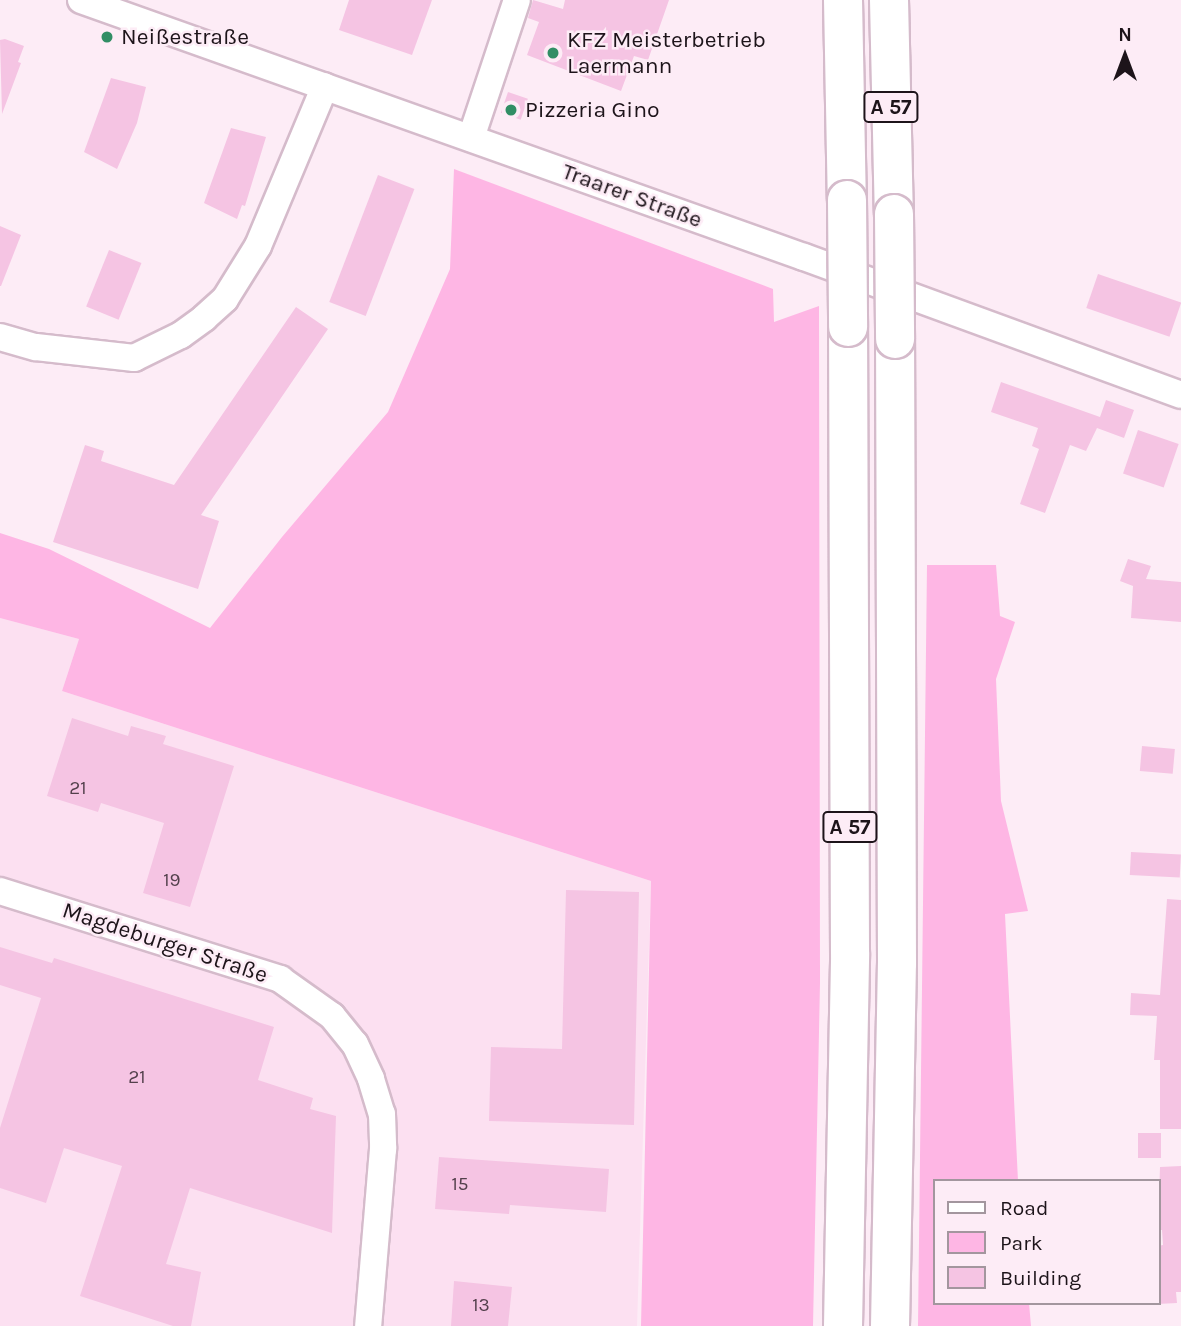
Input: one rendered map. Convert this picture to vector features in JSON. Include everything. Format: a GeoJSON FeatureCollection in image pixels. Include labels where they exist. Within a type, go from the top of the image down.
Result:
{"type":"FeatureCollection","features":[{"type":"Feature","properties":{"kind":"highway","name":"A 57"},"geometry":{"type":"LineString","coordinates":[[843,0],[848,327],[850,939],[843,1326]]}},
{"type":"Feature","properties":{"kind":"highway","name":"A 57"},"geometry":{"type":"LineString","coordinates":[[889,0],[894,214],[897,963],[890,1326]]}},
{"type":"Feature","properties":{"kind":"street","name":"Traarer Straße"},"geometry":{"type":"LineString","coordinates":[[81,0],[1181,395]]}},
{"type":"Feature","properties":{"kind":"street"},"geometry":{"type":"LineString","coordinates":[[471,138],[517,0]]}},
{"type":"Feature","properties":{"kind":"street"},"geometry":{"type":"LineString","coordinates":[[0,337],[36,347],[134,358],[181,335],[204,318],[225,299],[258,246],[325,86]]}},
{"type":"Feature","properties":{"kind":"street","name":"Magdeburger Straße"},"geometry":{"type":"LineString","coordinates":[[0,891],[279,979],[332,1016],[355,1044],[372,1079],[382,1114],[383,1149],[368,1326]]}},
{"type":"Feature","properties":{"kind":"shaded area"},"geometry":{"type":"Polygon","coordinates":[[[0,618],[79,639],[62,691],[651,881],[637,1326],[0,1326],[0,618]]]}},
{"type":"Feature","properties":{"kind":"green space"},"geometry":{"type":"Polygon","coordinates":[[[454,169],[773,289],[774,322],[819,306],[820,983],[813,1326],[641,1326],[651,881],[62,691],[79,639],[0,618],[0,533],[49,549],[210,628],[282,537],[388,412],[450,269],[454,169]]]}},
{"type":"Feature","properties":{"kind":"green space"},"geometry":{"type":"Polygon","coordinates":[[[927,565],[996,565],[1000,616],[1015,622],[996,679],[1001,801],[1028,911],[1005,914],[1018,1179],[932,1179],[932,1305],[1029,1305],[1031,1326],[918,1326],[927,565]]]}},
{"type":"Feature","properties":{"kind":"building"},"geometry":{"type":"Polygon","coordinates":[[[349,0],[432,0],[412,55],[339,30],[349,0]]]}},
{"type":"Feature","properties":{"kind":"building"},"geometry":{"type":"Polygon","coordinates":[[[533,0],[563,9],[565,0],[669,0],[648,60],[634,56],[621,91],[527,55],[539,22],[528,18],[533,0]]]}},
{"type":"Feature","properties":{"kind":"building"},"geometry":{"type":"Polygon","coordinates":[[[5,39],[24,46],[18,62],[21,63],[2,114],[0,40],[5,39]]]}},
{"type":"Feature","properties":{"kind":"building"},"geometry":{"type":"Polygon","coordinates":[[[111,78],[146,87],[137,123],[117,169],[84,152],[111,78]]]}},
{"type":"Feature","properties":{"kind":"building"},"geometry":{"type":"Polygon","coordinates":[[[508,92],[528,99],[521,120],[501,113],[508,92]]]}},
{"type":"Feature","properties":{"kind":"building"},"geometry":{"type":"Polygon","coordinates":[[[231,128],[266,137],[245,206],[242,205],[237,219],[204,203],[231,128]]]}},
{"type":"Feature","properties":{"kind":"building"},"geometry":{"type":"Polygon","coordinates":[[[378,175],[414,189],[366,316],[329,302],[378,175]]]}},
{"type":"Feature","properties":{"kind":"building"},"geometry":{"type":"Polygon","coordinates":[[[0,226],[21,235],[1,286],[0,286],[0,226]]]}},
{"type":"Feature","properties":{"kind":"building"},"geometry":{"type":"Polygon","coordinates":[[[109,250],[141,263],[119,320],[86,307],[109,250]]]}},
{"type":"Feature","properties":{"kind":"building"},"geometry":{"type":"Polygon","coordinates":[[[1098,274],[1181,303],[1169,337],[1086,308],[1098,274]]]}},
{"type":"Feature","properties":{"kind":"building"},"geometry":{"type":"Polygon","coordinates":[[[296,307],[328,329],[201,515],[219,521],[198,589],[53,542],[85,445],[104,451],[101,461],[174,485],[296,307]]]}},
{"type":"Feature","properties":{"kind":"building"},"geometry":{"type":"Polygon","coordinates":[[[1001,382],[1100,417],[1106,400],[1134,410],[1124,438],[1097,428],[1086,451],[1070,445],[1045,513],[1020,504],[1039,449],[1032,446],[1038,428],[991,412],[1001,382]]]}},
{"type":"Feature","properties":{"kind":"building"},"geometry":{"type":"Polygon","coordinates":[[[1138,430],[1179,444],[1164,487],[1123,473],[1138,430]]]}},
{"type":"Feature","properties":{"kind":"building"},"geometry":{"type":"Polygon","coordinates":[[[1128,559],[1151,566],[1146,579],[1181,582],[1181,622],[1131,618],[1133,586],[1120,581],[1128,559]]]}},
{"type":"Feature","properties":{"kind":"building"},"geometry":{"type":"Polygon","coordinates":[[[72,718],[128,736],[131,726],[166,736],[163,744],[234,766],[190,907],[143,893],[164,823],[101,803],[98,812],[47,796],[72,718]]]}},
{"type":"Feature","properties":{"kind":"building"},"geometry":{"type":"Polygon","coordinates":[[[1142,746],[1175,749],[1173,774],[1140,771],[1142,746]]]}},
{"type":"Feature","properties":{"kind":"building"},"geometry":{"type":"Polygon","coordinates":[[[1131,852],[1181,855],[1180,878],[1130,875],[1131,852]]]}},
{"type":"Feature","properties":{"kind":"building"},"geometry":{"type":"Polygon","coordinates":[[[566,890],[639,892],[634,1125],[489,1121],[491,1047],[562,1049],[566,890]]]}},
{"type":"Feature","properties":{"kind":"building"},"geometry":{"type":"Polygon","coordinates":[[[1167,899],[1181,900],[1181,1129],[1160,1129],[1160,1060],[1154,1060],[1157,1016],[1130,1015],[1131,993],[1160,995],[1167,899]]]}},
{"type":"Feature","properties":{"kind":"building"},"geometry":{"type":"Polygon","coordinates":[[[0,947],[52,963],[54,958],[274,1027],[258,1080],[313,1098],[310,1109],[336,1116],[332,1233],[190,1188],[166,1264],[201,1272],[191,1326],[173,1326],[80,1296],[122,1166],[64,1148],[46,1203],[0,1188],[0,1128],[41,998],[0,985],[0,947]]]}},
{"type":"Feature","properties":{"kind":"building"},"geometry":{"type":"Polygon","coordinates":[[[1138,1133],[1161,1133],[1161,1158],[1138,1158],[1138,1133]]]}},
{"type":"Feature","properties":{"kind":"building"},"geometry":{"type":"Polygon","coordinates":[[[439,1157],[609,1169],[606,1212],[510,1205],[509,1214],[435,1209],[439,1157]]]}},
{"type":"Feature","properties":{"kind":"building"},"geometry":{"type":"Polygon","coordinates":[[[1181,1166],[1181,1292],[1176,1292],[1177,1303],[1160,1304],[1160,1246],[1163,1245],[1160,1230],[1160,1167],[1181,1166]]]}},
{"type":"Feature","properties":{"kind":"building"},"geometry":{"type":"Polygon","coordinates":[[[454,1281],[512,1287],[508,1326],[451,1326],[454,1281]]]}},
{"type":"Feature","properties":{"kind":"place","name":"Neißestraße"},"geometry":{"type":"Point","coordinates":[107,37]}},
{"type":"Feature","properties":{"kind":"place","name":"KFZ Meisterbetrieb Laermann"},"geometry":{"type":"Point","coordinates":[553,53]}},
{"type":"Feature","properties":{"kind":"place","name":"Pizzeria Gino"},"geometry":{"type":"Point","coordinates":[511,110]}}]}
